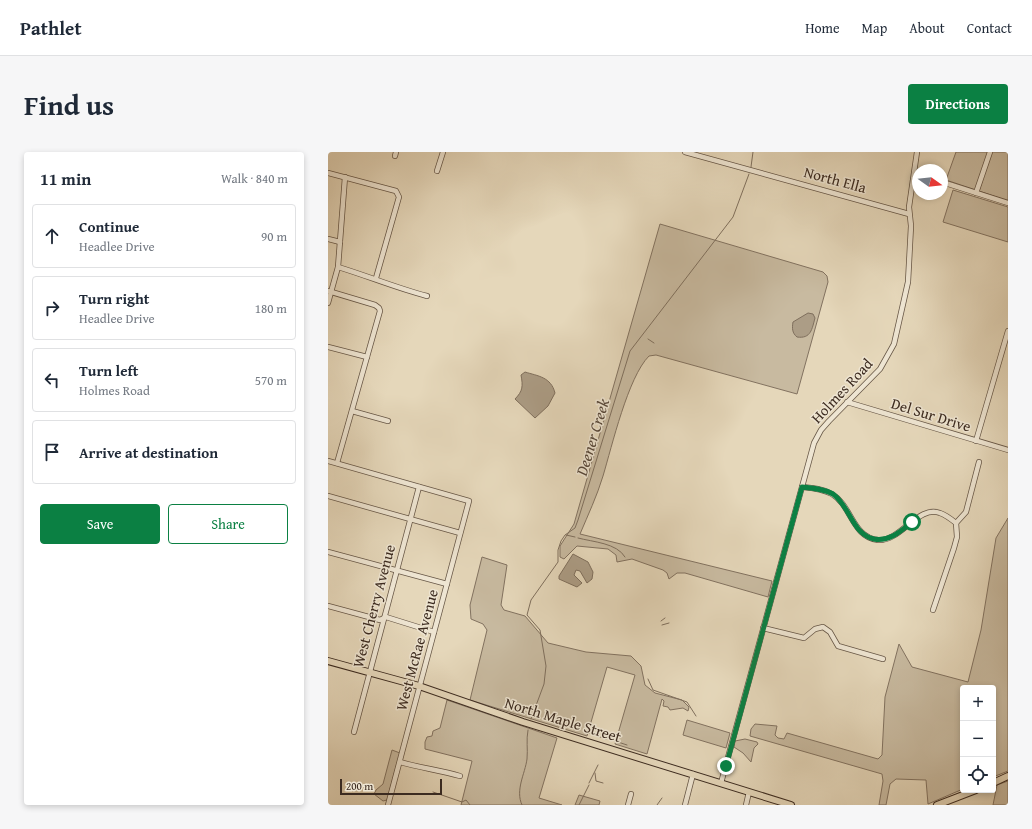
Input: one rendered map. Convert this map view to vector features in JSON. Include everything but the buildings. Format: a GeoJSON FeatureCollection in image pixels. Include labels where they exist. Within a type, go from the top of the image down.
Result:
{"type":"FeatureCollection","features":[{"type":"Feature","properties":{"kind":"main road","name":"North Maple Street"},"geometry":{"type":"LineString","coordinates":[[328,661],[419,686],[523,722],[791,805]]}},
{"type":"Feature","properties":{"kind":"main road"},"geometry":{"type":"LineString","coordinates":[[996,782],[1008,776]]}},
{"type":"Feature","properties":{"kind":"main road"},"geometry":{"type":"LineString","coordinates":[[937,805],[968,793]]}},
{"type":"Feature","properties":{"kind":"street"},"geometry":{"type":"LineString","coordinates":[[437,171],[443,152]]}},
{"type":"Feature","properties":{"kind":"street","name":"North Ella"},"geometry":{"type":"LineString","coordinates":[[685,152],[909,214]]}},
{"type":"Feature","properties":{"kind":"street","name":"Holmes Road"},"geometry":{"type":"LineString","coordinates":[[916,164],[917,152]]}},
{"type":"Feature","properties":{"kind":"street"},"geometry":{"type":"LineString","coordinates":[[976,193],[990,152]]}},
{"type":"Feature","properties":{"kind":"street"},"geometry":{"type":"LineString","coordinates":[[328,173],[396,191],[399,197],[376,278]]}},
{"type":"Feature","properties":{"kind":"street"},"geometry":{"type":"LineString","coordinates":[[328,303],[338,267],[345,178]]}},
{"type":"Feature","properties":{"kind":"street"},"geometry":{"type":"LineString","coordinates":[[948,184],[1008,202]]}},
{"type":"Feature","properties":{"kind":"street","name":"Holmes Road"},"geometry":{"type":"LineString","coordinates":[[721,783],[814,443],[821,430],[880,369],[894,344],[909,275],[911,226],[909,214],[912,196]]}},
{"type":"Feature","properties":{"kind":"street"},"geometry":{"type":"LineString","coordinates":[[328,239],[340,242]]}},
{"type":"Feature","properties":{"kind":"street"},"geometry":{"type":"LineString","coordinates":[[338,267],[376,278],[396,288],[427,296]]}},
{"type":"Feature","properties":{"kind":"street"},"geometry":{"type":"LineString","coordinates":[[330,292],[375,305],[379,308],[379,315],[337,463]]}},
{"type":"Feature","properties":{"kind":"street"},"geometry":{"type":"LineString","coordinates":[[976,440],[1008,331]]}},
{"type":"Feature","properties":{"kind":"street"},"geometry":{"type":"LineString","coordinates":[[328,347],[367,357]]}},
{"type":"Feature","properties":{"kind":"street","name":"Del Sur Drive"},"geometry":{"type":"LineString","coordinates":[[848,402],[1008,450]]}},
{"type":"Feature","properties":{"kind":"street"},"geometry":{"type":"LineString","coordinates":[[352,411],[388,420]]}},
{"type":"Feature","properties":{"kind":"street"},"geometry":{"type":"LineString","coordinates":[[328,461],[419,487]]}},
{"type":"Feature","properties":{"kind":"street"},"geometry":{"type":"LineString","coordinates":[[933,610],[957,537],[956,523],[966,512],[978,462]]}},
{"type":"Feature","properties":{"kind":"street","name":"West McRae Avenue"},"geometry":{"type":"LineString","coordinates":[[388,805],[469,501],[419,487]]}},
{"type":"Feature","properties":{"kind":"street","name":"West Cherry Avenue"},"geometry":{"type":"LineString","coordinates":[[354,732],[419,487]]}},
{"type":"Feature","properties":{"kind":"street"},"geometry":{"type":"LineString","coordinates":[[802,487],[822,490],[834,495],[846,508],[859,531],[871,538],[886,539],[894,536],[920,517],[930,512],[940,513],[956,523]]}},
{"type":"Feature","properties":{"kind":"street"},"geometry":{"type":"LineString","coordinates":[[328,496],[460,533]]}},
{"type":"Feature","properties":{"kind":"street"},"geometry":{"type":"LineString","coordinates":[[328,552],[447,584]]}},
{"type":"Feature","properties":{"kind":"street"},"geometry":{"type":"LineString","coordinates":[[328,606],[380,620],[386,617],[434,632]]}},
{"type":"Feature","properties":{"kind":"street"},"geometry":{"type":"LineString","coordinates":[[763,628],[804,638],[815,628],[823,628],[830,632],[838,646],[883,659]]}},
{"type":"Feature","properties":{"kind":"street"},"geometry":{"type":"LineString","coordinates":[[400,762],[424,769],[434,769],[460,776]]}},
{"type":"Feature","properties":{"kind":"street"},"geometry":{"type":"LineString","coordinates":[[684,805],[693,774]]}},
{"type":"Feature","properties":{"kind":"street"},"geometry":{"type":"LineString","coordinates":[[746,805],[749,792]]}},
{"type":"Feature","properties":{"kind":"street"},"geometry":{"type":"LineString","coordinates":[[628,805],[631,794]]}},
{"type":"Feature","properties":{"kind":"shaded area"},"geometry":{"type":"Polygon","coordinates":[[[956,152],[988,152],[976,190],[948,181],[948,174],[956,152]]]}},
{"type":"Feature","properties":{"kind":"shaded area"},"geometry":{"type":"Polygon","coordinates":[[[991,152],[1008,152],[1008,201],[979,191],[991,152]]]}},
{"type":"Feature","properties":{"kind":"shaded area"},"geometry":{"type":"Polygon","coordinates":[[[953,190],[1008,207],[1008,242],[943,222],[953,190]]]}},
{"type":"Feature","properties":{"kind":"shaded area"},"geometry":{"type":"Polygon","coordinates":[[[660,224],[823,272],[827,276],[828,282],[797,394],[656,355],[649,356],[641,366],[634,379],[616,430],[601,483],[580,534],[772,581],[768,597],[685,573],[677,573],[669,579],[667,573],[663,570],[632,559],[617,562],[616,555],[608,549],[577,546],[564,559],[560,557],[560,546],[574,524],[660,224]]]}},
{"type":"Feature","properties":{"kind":"shaded area"},"geometry":{"type":"Polygon","coordinates":[[[808,313],[813,314],[815,318],[812,329],[808,335],[797,337],[794,334],[792,326],[793,322],[808,313]]]}},
{"type":"Feature","properties":{"kind":"shaded area"},"geometry":{"type":"Polygon","coordinates":[[[525,372],[547,380],[555,393],[548,406],[535,418],[515,399],[521,391],[521,375],[525,372]]]}},
{"type":"Feature","properties":{"kind":"shaded area"},"geometry":{"type":"Polygon","coordinates":[[[1008,518],[1008,771],[996,776],[996,685],[960,685],[960,790],[928,804],[926,780],[896,779],[890,784],[886,805],[879,805],[883,781],[882,774],[750,736],[751,729],[755,724],[777,726],[775,735],[778,738],[784,739],[787,733],[878,759],[882,755],[885,697],[899,644],[912,667],[968,682],[981,630],[996,538],[1008,518]]]}},
{"type":"Feature","properties":{"kind":"shaded area"},"geometry":{"type":"Polygon","coordinates":[[[573,554],[588,562],[593,572],[592,579],[587,583],[580,571],[576,570],[574,575],[582,583],[577,587],[559,579],[559,576],[573,554]]]}},
{"type":"Feature","properties":{"kind":"shaded area"},"geometry":{"type":"Polygon","coordinates":[[[482,557],[507,565],[501,605],[504,610],[525,616],[548,643],[586,652],[631,656],[641,666],[645,685],[655,693],[682,700],[689,707],[688,711],[683,708],[670,710],[668,707],[663,706],[664,701],[662,699],[647,754],[615,744],[635,675],[607,667],[587,736],[470,700],[487,630],[483,624],[471,619],[470,605],[482,557]]]}},
{"type":"Feature","properties":{"kind":"shaded area"},"geometry":{"type":"Polygon","coordinates":[[[447,700],[557,738],[539,798],[562,805],[461,805],[472,761],[425,749],[427,737],[432,736],[433,731],[440,728],[447,700]]]}},
{"type":"Feature","properties":{"kind":"shaded area"},"geometry":{"type":"Polygon","coordinates":[[[687,720],[730,733],[726,748],[683,735],[687,720]]]}},
{"type":"Feature","properties":{"kind":"shaded area"},"geometry":{"type":"Polygon","coordinates":[[[745,739],[757,742],[758,744],[754,748],[751,762],[743,753],[734,747],[735,741],[745,739]]]}},
{"type":"Feature","properties":{"kind":"shaded area"},"geometry":{"type":"Polygon","coordinates":[[[392,750],[400,753],[387,800],[383,801],[374,794],[383,784],[392,750]]]}},
{"type":"Feature","properties":{"kind":"shaded area"},"geometry":{"type":"Polygon","coordinates":[[[1008,781],[1008,805],[993,805],[997,785],[1008,781]]]}},
{"type":"Feature","properties":{"kind":"shaded area"},"geometry":{"type":"Polygon","coordinates":[[[579,795],[600,801],[599,805],[575,805],[579,795]]]}},
{"type":"Feature","properties":{"kind":"waterway","name":"Deener Creek"},"geometry":{"type":"LineString","coordinates":[[751,167],[753,152]]}},
{"type":"Feature","properties":{"kind":"waterway","name":"Deener Creek"},"geometry":{"type":"LineString","coordinates":[[531,719],[544,684],[546,666],[540,630],[527,615],[531,600],[558,562],[558,550],[561,541],[565,535],[575,528],[630,351],[733,217],[749,174]]}},
{"type":"Feature","properties":{"kind":"waterway"},"geometry":{"type":"LineString","coordinates":[[648,339],[654,343]]}},
{"type":"Feature","properties":{"kind":"waterway","name":"Deener Creek"},"geometry":{"type":"LineString","coordinates":[[566,535],[575,537]]}},
{"type":"Feature","properties":{"kind":"waterway"},"geometry":{"type":"LineString","coordinates":[[578,538],[611,546],[621,552],[625,557]]}},
{"type":"Feature","properties":{"kind":"waterway"},"geometry":{"type":"LineString","coordinates":[[661,621],[665,618]]}},
{"type":"Feature","properties":{"kind":"waterway"},"geometry":{"type":"LineString","coordinates":[[662,625],[669,623]]}},
{"type":"Feature","properties":{"kind":"waterway"},"geometry":{"type":"LineString","coordinates":[[648,679],[653,690],[687,702],[696,716]]}},
{"type":"Feature","properties":{"kind":"waterway","name":"Deener Creek"},"geometry":{"type":"LineString","coordinates":[[522,805],[520,799],[520,788],[527,759],[528,730]]}},
{"type":"Feature","properties":{"kind":"waterway"},"geometry":{"type":"LineString","coordinates":[[589,733],[606,739]]}},
{"type":"Feature","properties":{"kind":"waterway"},"geometry":{"type":"LineString","coordinates":[[615,741],[627,745]]}},
{"type":"Feature","properties":{"kind":"waterway"},"geometry":{"type":"LineString","coordinates":[[589,783],[598,765]]}},
{"type":"Feature","properties":{"kind":"waterway"},"geometry":{"type":"LineString","coordinates":[[595,773],[596,781],[603,783]]}},
{"type":"Feature","properties":{"kind":"waterway"},"geometry":{"type":"LineString","coordinates":[[579,805],[589,785]]}},
{"type":"Feature","properties":{"kind":"waterway"},"geometry":{"type":"LineString","coordinates":[[433,792],[462,802],[466,800],[470,805]]}},
{"type":"Feature","properties":{"kind":"waterway"},"geometry":{"type":"LineString","coordinates":[[657,805],[662,798]]}},
{"type":"Feature","properties":{"kind":"route"},"geometry":{"type":"LineString","coordinates":[[726,766],[802,487],[822,490],[834,495],[846,508],[859,531],[871,538],[879,540],[894,536],[912,522]]}}]}
